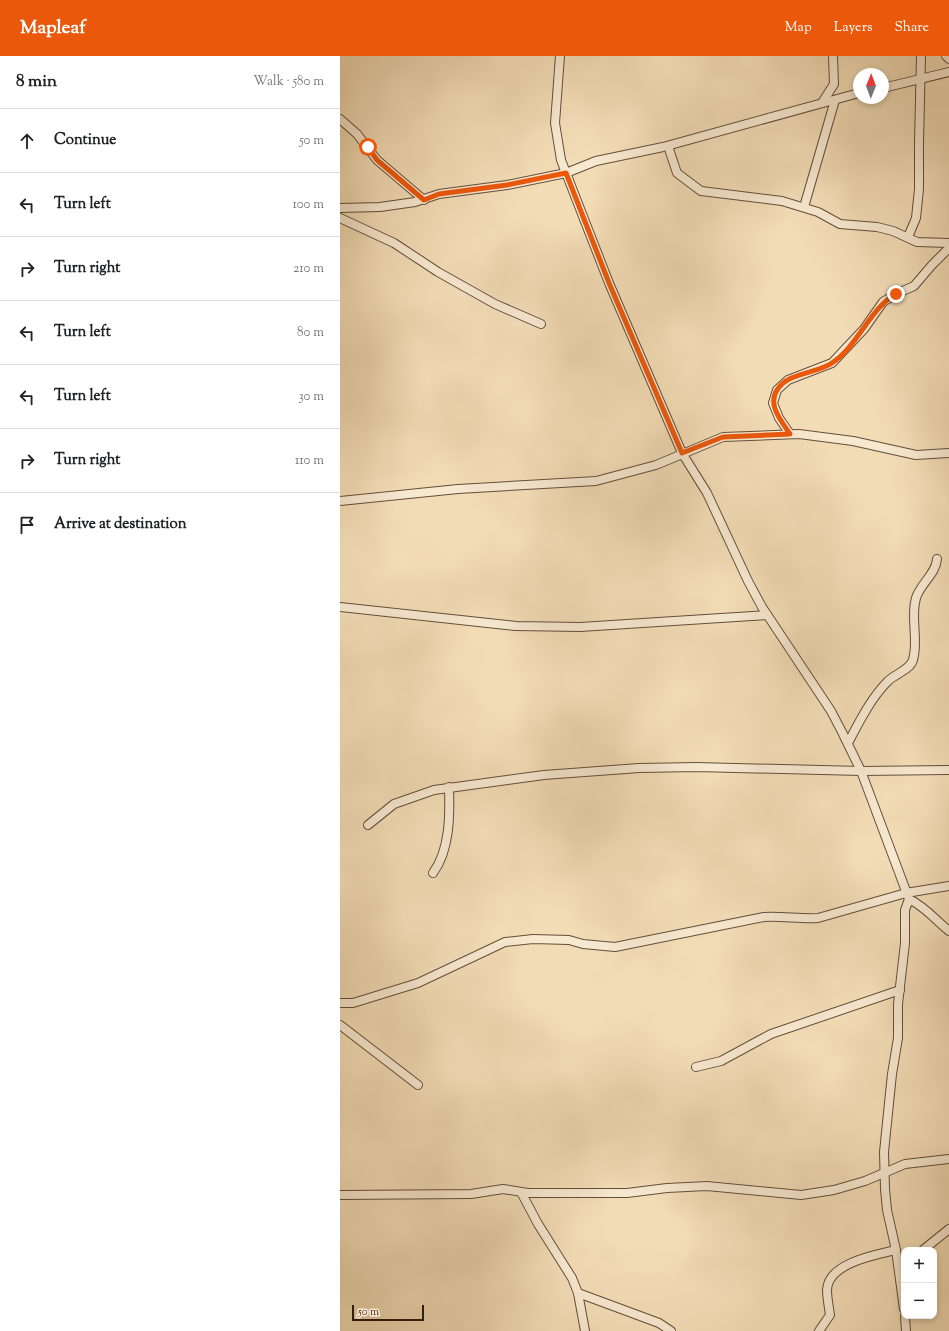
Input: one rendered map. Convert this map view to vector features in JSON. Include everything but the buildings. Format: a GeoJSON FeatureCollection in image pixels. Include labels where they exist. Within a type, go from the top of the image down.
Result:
{"type":"FeatureCollection","features":[{"type":"Feature","properties":{"kind":"street"},"geometry":{"type":"LineString","coordinates":[[560,56],[555,123],[561,160],[609,283],[682,453],[707,493],[748,581],[767,615],[831,711],[848,743],[861,771],[908,896],[905,910],[905,943],[898,1004],[898,1038],[892,1074],[884,1152],[887,1210],[901,1267]]}},
{"type":"Feature","properties":{"kind":"street"},"geometry":{"type":"LineString","coordinates":[[822,102],[834,84],[833,56]]}},
{"type":"Feature","properties":{"kind":"street"},"geometry":{"type":"LineString","coordinates":[[908,237],[916,218],[920,189],[921,56]]}},
{"type":"Feature","properties":{"kind":"street"},"geometry":{"type":"LineString","coordinates":[[889,87],[949,72]]}},
{"type":"Feature","properties":{"kind":"street"},"geometry":{"type":"LineString","coordinates":[[340,208],[380,207],[424,200],[439,194],[507,185],[566,173],[596,161],[668,146],[822,102],[853,95]]}},
{"type":"Feature","properties":{"kind":"street"},"geometry":{"type":"LineString","coordinates":[[804,207],[835,100]]}},
{"type":"Feature","properties":{"kind":"street"},"geometry":{"type":"LineString","coordinates":[[340,119],[357,134],[377,160],[424,200]]}},
{"type":"Feature","properties":{"kind":"street"},"geometry":{"type":"LineString","coordinates":[[668,146],[677,173],[701,191],[760,198],[804,207],[818,212],[840,224],[877,227],[908,237],[917,242],[949,243]]}},
{"type":"Feature","properties":{"kind":"street"},"geometry":{"type":"LineString","coordinates":[[340,218],[394,243],[438,272],[476,293],[541,324]]}},
{"type":"Feature","properties":{"kind":"street"},"geometry":{"type":"LineString","coordinates":[[790,434],[779,418],[773,403],[777,390],[788,380],[832,363],[864,329],[883,302],[914,286],[949,248]]}},
{"type":"Feature","properties":{"kind":"street"},"geometry":{"type":"LineString","coordinates":[[340,501],[474,488],[596,481],[651,466],[723,437],[790,434],[853,441],[916,455],[949,453]]}},
{"type":"Feature","properties":{"kind":"street"},"geometry":{"type":"LineString","coordinates":[[848,743],[878,693],[887,682],[913,662],[915,652],[916,599],[924,582],[937,566],[937,559]]}},
{"type":"Feature","properties":{"kind":"street"},"geometry":{"type":"LineString","coordinates":[[340,607],[431,618],[540,626],[580,627],[767,615]]}},
{"type":"Feature","properties":{"kind":"street"},"geometry":{"type":"LineString","coordinates":[[368,825],[394,804],[413,796],[449,787],[544,775],[639,768],[759,767],[861,771],[949,770]]}},
{"type":"Feature","properties":{"kind":"street"},"geometry":{"type":"LineString","coordinates":[[433,873],[440,863],[445,847],[448,821],[449,787]]}},
{"type":"Feature","properties":{"kind":"street"},"geometry":{"type":"LineString","coordinates":[[340,1002],[353,1003],[418,983],[505,942],[548,939],[569,940],[600,946],[628,946],[764,917],[782,916],[818,918],[949,886]]}},
{"type":"Feature","properties":{"kind":"street"},"geometry":{"type":"LineString","coordinates":[[908,896],[923,906],[949,931]]}},
{"type":"Feature","properties":{"kind":"street"},"geometry":{"type":"LineString","coordinates":[[696,1067],[721,1061],[771,1034],[900,990]]}},
{"type":"Feature","properties":{"kind":"street"},"geometry":{"type":"LineString","coordinates":[[340,1025],[418,1085]]}},
{"type":"Feature","properties":{"kind":"street"},"geometry":{"type":"LineString","coordinates":[[340,1195],[471,1194],[502,1189],[521,1192],[627,1193],[667,1188],[707,1186],[801,1195],[834,1190],[884,1174],[905,1164],[949,1159]]}},
{"type":"Feature","properties":{"kind":"street"},"geometry":{"type":"LineString","coordinates":[[521,1192],[538,1224],[572,1278],[578,1293],[585,1331]]}},
{"type":"Feature","properties":{"kind":"street"},"geometry":{"type":"LineString","coordinates":[[927,1247],[949,1229]]}},
{"type":"Feature","properties":{"kind":"street"},"geometry":{"type":"LineString","coordinates":[[819,1331],[830,1315],[827,1289],[833,1275],[848,1264],[867,1257],[896,1250]]}},
{"type":"Feature","properties":{"kind":"street"},"geometry":{"type":"LineString","coordinates":[[578,1293],[659,1323],[671,1331]]}},
{"type":"Feature","properties":{"kind":"street"},"geometry":{"type":"LineString","coordinates":[[905,1319],[906,1331]]}},
{"type":"Feature","properties":{"kind":"route"},"geometry":{"type":"LineString","coordinates":[[368,147],[377,160],[424,200],[439,194],[507,185],[566,173],[609,283],[658,394],[682,453],[723,437],[790,434],[779,418],[773,403],[777,390],[788,380],[832,363],[864,329],[883,302],[896,294]]}}]}
